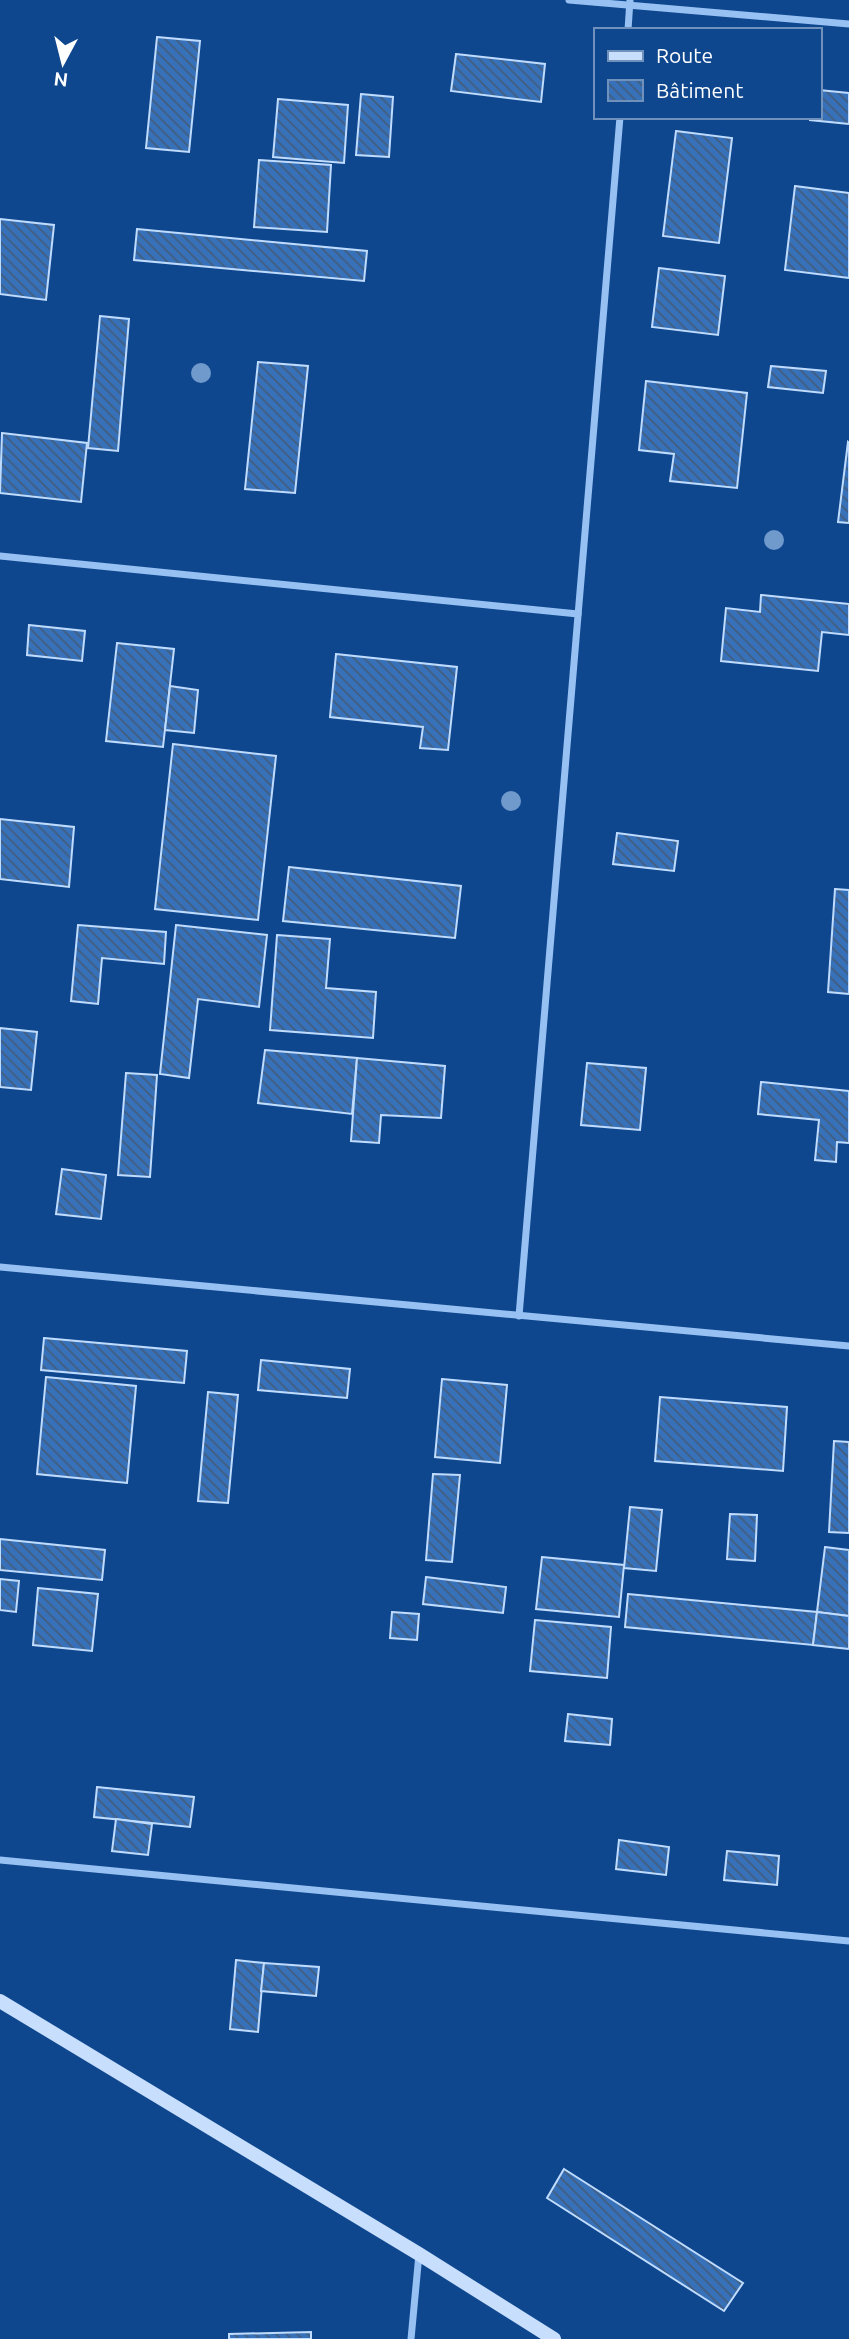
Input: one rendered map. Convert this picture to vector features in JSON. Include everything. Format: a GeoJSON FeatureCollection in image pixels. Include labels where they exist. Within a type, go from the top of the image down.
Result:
{"type":"FeatureCollection","features":[{"type":"Feature","properties":{"kind":"street"},"geometry":{"type":"LineString","coordinates":[[569,0],[630,3],[849,24]]}},
{"type":"Feature","properties":{"kind":"street"},"geometry":{"type":"LineString","coordinates":[[628,28],[630,3]]}},
{"type":"Feature","properties":{"kind":"street"},"geometry":{"type":"LineString","coordinates":[[519,1316],[620,119]]}},
{"type":"Feature","properties":{"kind":"street"},"geometry":{"type":"LineString","coordinates":[[0,556],[578,614]]}},
{"type":"Feature","properties":{"kind":"street"},"geometry":{"type":"LineString","coordinates":[[0,1267],[849,1346]]}},
{"type":"Feature","properties":{"kind":"street"},"geometry":{"type":"LineString","coordinates":[[0,1860],[849,1941]]}},
{"type":"Feature","properties":{"kind":"street"},"geometry":{"type":"LineString","coordinates":[[0,2001],[419,2254],[554,2339]]}},
{"type":"Feature","properties":{"kind":"street"},"geometry":{"type":"LineString","coordinates":[[411,2339],[419,2254]]}},
{"type":"Feature","properties":{"kind":"building"},"geometry":{"type":"Polygon","coordinates":[[[157,37],[200,41],[189,152],[146,148],[157,37]]]}},
{"type":"Feature","properties":{"kind":"building"},"geometry":{"type":"Polygon","coordinates":[[[456,54],[545,64],[541,102],[451,91],[456,54]]]}},
{"type":"Feature","properties":{"kind":"building"},"geometry":{"type":"Polygon","coordinates":[[[821,90],[849,93],[849,124],[810,120],[821,119],[821,90]]]}},
{"type":"Feature","properties":{"kind":"building"},"geometry":{"type":"Polygon","coordinates":[[[361,94],[393,97],[389,157],[356,155],[361,94]]]}},
{"type":"Feature","properties":{"kind":"building"},"geometry":{"type":"Polygon","coordinates":[[[278,99],[348,105],[344,163],[273,157],[278,99]]]}},
{"type":"Feature","properties":{"kind":"building"},"geometry":{"type":"Polygon","coordinates":[[[676,131],[732,138],[719,243],[663,236],[676,131]]]}},
{"type":"Feature","properties":{"kind":"building"},"geometry":{"type":"Polygon","coordinates":[[[259,160],[331,165],[327,232],[254,227],[259,160]]]}},
{"type":"Feature","properties":{"kind":"building"},"geometry":{"type":"Polygon","coordinates":[[[795,186],[849,193],[849,278],[785,270],[795,186]]]}},
{"type":"Feature","properties":{"kind":"building"},"geometry":{"type":"Polygon","coordinates":[[[0,219],[54,225],[46,300],[0,294],[0,219]]]}},
{"type":"Feature","properties":{"kind":"building"},"geometry":{"type":"Polygon","coordinates":[[[137,229],[367,251],[364,281],[134,260],[137,229]]]}},
{"type":"Feature","properties":{"kind":"building"},"geometry":{"type":"Polygon","coordinates":[[[659,268],[725,276],[718,335],[652,327],[659,268]]]}},
{"type":"Feature","properties":{"kind":"building"},"geometry":{"type":"Polygon","coordinates":[[[100,316],[129,319],[118,451],[88,448],[100,316]]]}},
{"type":"Feature","properties":{"kind":"building"},"geometry":{"type":"Polygon","coordinates":[[[258,362],[308,366],[295,493],[245,489],[258,362]]]}},
{"type":"Feature","properties":{"kind":"building"},"geometry":{"type":"Polygon","coordinates":[[[771,366],[826,371],[823,393],[768,387],[771,366]]]}},
{"type":"Feature","properties":{"kind":"building"},"geometry":{"type":"Polygon","coordinates":[[[646,381],[747,393],[737,488],[670,481],[674,454],[639,450],[646,381]]]}},
{"type":"Feature","properties":{"kind":"building"},"geometry":{"type":"Polygon","coordinates":[[[2,433],[87,443],[81,502],[0,493],[2,433]]]}},
{"type":"Feature","properties":{"kind":"building"},"geometry":{"type":"Polygon","coordinates":[[[849,443],[849,523],[838,522],[849,443]]]}},
{"type":"Feature","properties":{"kind":"building"},"geometry":{"type":"Polygon","coordinates":[[[761,595],[849,604],[849,635],[822,632],[818,671],[721,661],[726,608],[760,612],[761,595]]]}},
{"type":"Feature","properties":{"kind":"building"},"geometry":{"type":"Polygon","coordinates":[[[29,625],[85,631],[82,661],[27,655],[29,625]]]}},
{"type":"Feature","properties":{"kind":"building"},"geometry":{"type":"Polygon","coordinates":[[[117,643],[174,649],[163,747],[106,741],[117,643]]]}},
{"type":"Feature","properties":{"kind":"building"},"geometry":{"type":"Polygon","coordinates":[[[336,654],[457,667],[448,750],[420,748],[423,727],[330,717],[336,654]]]}},
{"type":"Feature","properties":{"kind":"building"},"geometry":{"type":"Polygon","coordinates":[[[170,686],[198,690],[194,733],[165,730],[170,686]]]}},
{"type":"Feature","properties":{"kind":"building"},"geometry":{"type":"Polygon","coordinates":[[[173,744],[276,756],[258,920],[155,909],[173,744]]]}},
{"type":"Feature","properties":{"kind":"building"},"geometry":{"type":"Polygon","coordinates":[[[0,819],[74,827],[69,887],[0,879],[0,819]]]}},
{"type":"Feature","properties":{"kind":"building"},"geometry":{"type":"Polygon","coordinates":[[[617,833],[678,841],[674,871],[613,864],[617,833]]]}},
{"type":"Feature","properties":{"kind":"building"},"geometry":{"type":"Polygon","coordinates":[[[289,867],[461,886],[455,938],[283,921],[289,867]]]}},
{"type":"Feature","properties":{"kind":"building"},"geometry":{"type":"Polygon","coordinates":[[[835,889],[849,890],[849,994],[828,992],[835,889]]]}},
{"type":"Feature","properties":{"kind":"building"},"geometry":{"type":"Polygon","coordinates":[[[78,925],[166,932],[164,964],[102,958],[98,1004],[71,1001],[78,925]]]}},
{"type":"Feature","properties":{"kind":"building"},"geometry":{"type":"Polygon","coordinates":[[[176,925],[267,935],[259,1007],[198,999],[189,1078],[160,1074],[176,925]]]}},
{"type":"Feature","properties":{"kind":"building"},"geometry":{"type":"Polygon","coordinates":[[[277,935],[330,939],[326,988],[376,992],[373,1038],[270,1030],[277,935]]]}},
{"type":"Feature","properties":{"kind":"building"},"geometry":{"type":"Polygon","coordinates":[[[0,1028],[37,1032],[31,1090],[0,1087],[0,1028]]]}},
{"type":"Feature","properties":{"kind":"building"},"geometry":{"type":"Polygon","coordinates":[[[265,1050],[357,1058],[352,1114],[258,1103],[265,1050]]]}},
{"type":"Feature","properties":{"kind":"building"},"geometry":{"type":"Polygon","coordinates":[[[357,1058],[445,1066],[441,1118],[381,1115],[379,1143],[351,1141],[357,1058]]]}},
{"type":"Feature","properties":{"kind":"building"},"geometry":{"type":"Polygon","coordinates":[[[587,1063],[646,1068],[640,1130],[581,1125],[587,1063]]]}},
{"type":"Feature","properties":{"kind":"building"},"geometry":{"type":"Polygon","coordinates":[[[126,1073],[157,1075],[150,1177],[118,1175],[126,1073]]]}},
{"type":"Feature","properties":{"kind":"building"},"geometry":{"type":"Polygon","coordinates":[[[761,1082],[849,1091],[849,1143],[837,1142],[836,1162],[815,1160],[819,1120],[758,1114],[761,1082]]]}},
{"type":"Feature","properties":{"kind":"building"},"geometry":{"type":"Polygon","coordinates":[[[62,1169],[106,1175],[101,1219],[56,1214],[62,1169]]]}},
{"type":"Feature","properties":{"kind":"building"},"geometry":{"type":"Polygon","coordinates":[[[44,1338],[187,1351],[184,1383],[41,1370],[44,1338]]]}},
{"type":"Feature","properties":{"kind":"building"},"geometry":{"type":"Polygon","coordinates":[[[261,1360],[350,1369],[347,1398],[258,1390],[261,1360]]]}},
{"type":"Feature","properties":{"kind":"building"},"geometry":{"type":"Polygon","coordinates":[[[46,1377],[136,1386],[127,1483],[37,1474],[46,1377]]]}},
{"type":"Feature","properties":{"kind":"building"},"geometry":{"type":"Polygon","coordinates":[[[442,1379],[507,1385],[500,1463],[435,1457],[442,1379]]]}},
{"type":"Feature","properties":{"kind":"building"},"geometry":{"type":"Polygon","coordinates":[[[208,1392],[238,1395],[228,1503],[198,1501],[208,1392]]]}},
{"type":"Feature","properties":{"kind":"building"},"geometry":{"type":"Polygon","coordinates":[[[660,1397],[787,1407],[783,1471],[655,1461],[660,1397]]]}},
{"type":"Feature","properties":{"kind":"building"},"geometry":{"type":"Polygon","coordinates":[[[834,1441],[849,1442],[849,1533],[829,1532],[834,1441]]]}},
{"type":"Feature","properties":{"kind":"building"},"geometry":{"type":"Polygon","coordinates":[[[433,1474],[460,1475],[452,1562],[426,1560],[433,1474]]]}},
{"type":"Feature","properties":{"kind":"building"},"geometry":{"type":"Polygon","coordinates":[[[630,1507],[662,1510],[656,1571],[624,1568],[630,1507]]]}},
{"type":"Feature","properties":{"kind":"building"},"geometry":{"type":"Polygon","coordinates":[[[730,1514],[757,1515],[755,1561],[727,1559],[730,1514]]]}},
{"type":"Feature","properties":{"kind":"building"},"geometry":{"type":"Polygon","coordinates":[[[0,1539],[105,1550],[102,1580],[0,1570],[0,1539]]]}},
{"type":"Feature","properties":{"kind":"building"},"geometry":{"type":"Polygon","coordinates":[[[825,1547],[849,1550],[849,1616],[817,1612],[825,1547]]]}},
{"type":"Feature","properties":{"kind":"building"},"geometry":{"type":"Polygon","coordinates":[[[542,1557],[624,1565],[619,1617],[536,1609],[542,1557]]]}},
{"type":"Feature","properties":{"kind":"building"},"geometry":{"type":"Polygon","coordinates":[[[426,1577],[506,1587],[503,1613],[423,1604],[426,1577]]]}},
{"type":"Feature","properties":{"kind":"building"},"geometry":{"type":"Polygon","coordinates":[[[0,1579],[19,1581],[16,1612],[0,1610],[0,1579]]]}},
{"type":"Feature","properties":{"kind":"building"},"geometry":{"type":"Polygon","coordinates":[[[38,1588],[98,1594],[92,1651],[33,1645],[38,1588]]]}},
{"type":"Feature","properties":{"kind":"building"},"geometry":{"type":"Polygon","coordinates":[[[628,1594],[817,1612],[813,1645],[625,1627],[628,1594]]]}},
{"type":"Feature","properties":{"kind":"building"},"geometry":{"type":"Polygon","coordinates":[[[392,1612],[419,1614],[417,1640],[390,1638],[392,1612]]]}},
{"type":"Feature","properties":{"kind":"building"},"geometry":{"type":"Polygon","coordinates":[[[817,1612],[849,1616],[849,1649],[813,1645],[817,1612]]]}},
{"type":"Feature","properties":{"kind":"building"},"geometry":{"type":"Polygon","coordinates":[[[535,1620],[611,1627],[607,1678],[530,1671],[535,1620]]]}},
{"type":"Feature","properties":{"kind":"building"},"geometry":{"type":"Polygon","coordinates":[[[568,1714],[612,1719],[610,1745],[565,1741],[568,1714]]]}},
{"type":"Feature","properties":{"kind":"building"},"geometry":{"type":"Polygon","coordinates":[[[97,1787],[194,1797],[190,1827],[94,1817],[97,1787]]]}},
{"type":"Feature","properties":{"kind":"building"},"geometry":{"type":"Polygon","coordinates":[[[116,1819],[152,1824],[148,1855],[112,1851],[116,1819]]]}},
{"type":"Feature","properties":{"kind":"building"},"geometry":{"type":"Polygon","coordinates":[[[619,1840],[669,1847],[666,1875],[616,1869],[619,1840]]]}},
{"type":"Feature","properties":{"kind":"building"},"geometry":{"type":"Polygon","coordinates":[[[727,1851],[779,1856],[777,1885],[724,1880],[727,1851]]]}},
{"type":"Feature","properties":{"kind":"building"},"geometry":{"type":"Polygon","coordinates":[[[236,1960],[264,1963],[258,2032],[230,2029],[236,1960]]]}},
{"type":"Feature","properties":{"kind":"building"},"geometry":{"type":"Polygon","coordinates":[[[264,1963],[319,1967],[316,1996],[261,1991],[264,1963]]]}},
{"type":"Feature","properties":{"kind":"building"},"geometry":{"type":"Polygon","coordinates":[[[564,2169],[743,2283],[724,2311],[547,2198],[564,2169]]]}},
{"type":"Feature","properties":{"kind":"building"},"geometry":{"type":"Polygon","coordinates":[[[311,2332],[311,2339],[229,2339],[229,2334],[311,2332]]]}}]}
